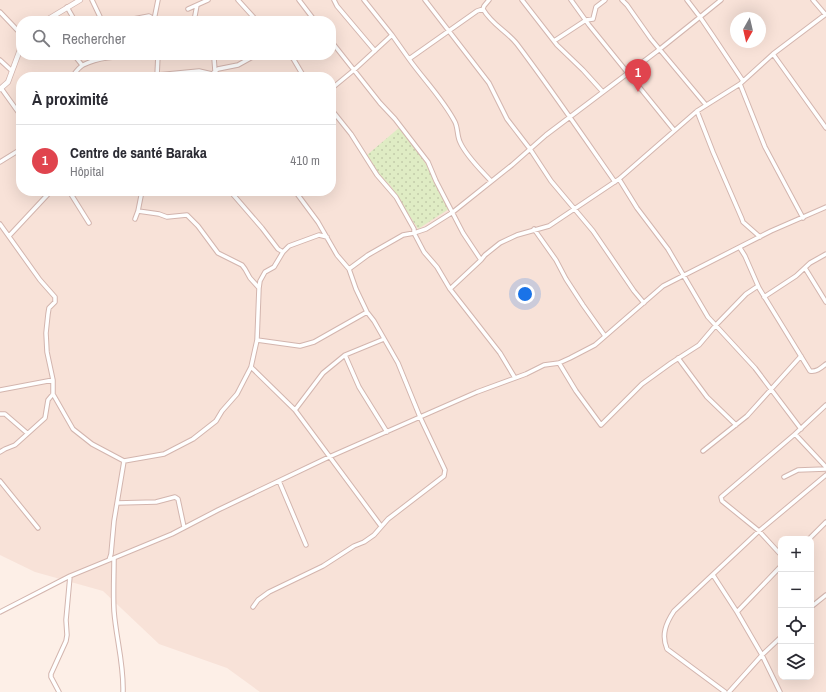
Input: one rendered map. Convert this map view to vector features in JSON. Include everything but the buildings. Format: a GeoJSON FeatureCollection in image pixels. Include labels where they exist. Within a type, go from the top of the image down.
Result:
{"type":"FeatureCollection","features":[{"type":"Feature","properties":{"kind":"street"},"geometry":{"type":"LineString","coordinates":[[54,16],[80,0]]}},
{"type":"Feature","properties":{"kind":"street"},"geometry":{"type":"LineString","coordinates":[[92,0],[100,16]]}},
{"type":"Feature","properties":{"kind":"street"},"geometry":{"type":"LineString","coordinates":[[155,16],[158,0]]}},
{"type":"Feature","properties":{"kind":"street"},"geometry":{"type":"LineString","coordinates":[[188,9],[208,0]]}},
{"type":"Feature","properties":{"kind":"street"},"geometry":{"type":"LineString","coordinates":[[238,0],[252,16]]}},
{"type":"Feature","properties":{"kind":"street"},"geometry":{"type":"LineString","coordinates":[[299,0],[311,16]]}},
{"type":"Feature","properties":{"kind":"street"},"geometry":{"type":"LineString","coordinates":[[334,0],[337,6],[375,51]]}},
{"type":"Feature","properties":{"kind":"street"},"geometry":{"type":"LineString","coordinates":[[364,0],[392,35],[418,72],[431,86],[455,122],[458,137],[463,148],[491,181]]}},
{"type":"Feature","properties":{"kind":"street"},"geometry":{"type":"LineString","coordinates":[[425,0],[489,83],[507,119],[552,181],[593,231],[634,291],[644,302]]}},
{"type":"Feature","properties":{"kind":"street"},"geometry":{"type":"LineString","coordinates":[[409,59],[477,11],[483,9],[489,0]]}},
{"type":"Feature","properties":{"kind":"street"},"geometry":{"type":"LineString","coordinates":[[522,0],[554,41],[602,91]]}},
{"type":"Feature","properties":{"kind":"street"},"geometry":{"type":"LineString","coordinates":[[571,0],[589,25],[674,130]]}},
{"type":"Feature","properties":{"kind":"street"},"geometry":{"type":"LineString","coordinates":[[554,41],[586,20],[593,19],[596,7],[604,0]]}},
{"type":"Feature","properties":{"kind":"street"},"geometry":{"type":"LineString","coordinates":[[622,0],[627,4],[660,49],[706,105]]}},
{"type":"Feature","properties":{"kind":"street"},"geometry":{"type":"LineString","coordinates":[[687,0],[713,36],[742,83],[765,147],[803,218]]}},
{"type":"Feature","properties":{"kind":"street"},"geometry":{"type":"LineString","coordinates":[[349,269],[368,255],[403,235],[414,234],[426,229],[453,212],[546,135],[602,91],[660,49],[721,0]]}},
{"type":"Feature","properties":{"kind":"street"},"geometry":{"type":"LineString","coordinates":[[450,289],[485,255],[500,243],[534,229],[549,226],[619,179],[652,152],[674,130],[697,111],[742,83],[773,54],[825,14],[813,0]]}},
{"type":"Feature","properties":{"kind":"street"},"geometry":{"type":"LineString","coordinates":[[195,16],[197,5]]}},
{"type":"Feature","properties":{"kind":"street"},"geometry":{"type":"LineString","coordinates":[[67,7],[72,16]]}},
{"type":"Feature","properties":{"kind":"street"},"geometry":{"type":"LineString","coordinates":[[483,9],[493,23],[517,45],[615,182]]}},
{"type":"Feature","properties":{"kind":"street"},"geometry":{"type":"LineString","coordinates":[[0,12],[16,29]]}},
{"type":"Feature","properties":{"kind":"street"},"geometry":{"type":"LineString","coordinates":[[336,85],[392,35]]}},
{"type":"Feature","properties":{"kind":"street"},"geometry":{"type":"LineString","coordinates":[[336,47],[428,162],[436,181],[463,233],[481,260]]}},
{"type":"Feature","properties":{"kind":"street"},"geometry":{"type":"LineString","coordinates":[[773,54],[826,128]]}},
{"type":"Feature","properties":{"kind":"street"},"geometry":{"type":"LineString","coordinates":[[0,60],[12,71]]}},
{"type":"Feature","properties":{"kind":"street"},"geometry":{"type":"LineString","coordinates":[[16,60],[8,82],[1,89],[16,109]]}},
{"type":"Feature","properties":{"kind":"street"},"geometry":{"type":"LineString","coordinates":[[78,60],[82,65]]}},
{"type":"Feature","properties":{"kind":"street"},"geometry":{"type":"LineString","coordinates":[[76,72],[82,65],[98,60]]}},
{"type":"Feature","properties":{"kind":"street"},"geometry":{"type":"LineString","coordinates":[[157,72],[158,60]]}},
{"type":"Feature","properties":{"kind":"street"},"geometry":{"type":"LineString","coordinates":[[213,72],[214,60]]}},
{"type":"Feature","properties":{"kind":"street"},"geometry":{"type":"LineString","coordinates":[[219,72],[247,60]]}},
{"type":"Feature","properties":{"kind":"street"},"geometry":{"type":"LineString","coordinates":[[294,60],[301,72]]}},
{"type":"Feature","properties":{"kind":"street"},"geometry":{"type":"LineString","coordinates":[[191,72],[204,72]]}},
{"type":"Feature","properties":{"kind":"street"},"geometry":{"type":"LineString","coordinates":[[697,111],[742,219],[760,237]]}},
{"type":"Feature","properties":{"kind":"street"},"geometry":{"type":"LineString","coordinates":[[336,115],[351,134],[377,175],[396,197],[414,228],[414,234],[424,252],[437,268],[450,289],[500,353],[515,378]]}},
{"type":"Feature","properties":{"kind":"street"},"geometry":{"type":"LineString","coordinates":[[0,162],[16,151]]}},
{"type":"Feature","properties":{"kind":"street"},"geometry":{"type":"LineString","coordinates":[[619,179],[637,208],[668,249],[708,317],[741,352],[801,428]]}},
{"type":"Feature","properties":{"kind":"street"},"geometry":{"type":"LineString","coordinates":[[9,236],[46,196]]}},
{"type":"Feature","properties":{"kind":"street"},"geometry":{"type":"LineString","coordinates":[[72,196],[89,223]]}},
{"type":"Feature","properties":{"kind":"street"},"geometry":{"type":"LineString","coordinates":[[135,219],[141,196]]}},
{"type":"Feature","properties":{"kind":"street"},"geometry":{"type":"LineString","coordinates":[[234,196],[278,249],[283,252]]}},
{"type":"Feature","properties":{"kind":"street"},"geometry":{"type":"LineString","coordinates":[[253,607],[258,600],[270,592],[323,566],[374,535],[388,519],[444,476],[445,470],[420,417],[398,363],[367,312],[356,289],[349,269],[337,255],[318,222],[299,196]]}},
{"type":"Feature","properties":{"kind":"street"},"geometry":{"type":"LineString","coordinates":[[0,612],[70,576],[172,534],[218,510],[329,457],[477,392],[526,374],[544,365],[559,363],[570,358],[589,348],[605,336],[663,286],[760,237],[826,207]]}},
{"type":"Feature","properties":{"kind":"street"},"geometry":{"type":"LineString","coordinates":[[138,211],[159,214],[167,217],[187,215],[198,226],[218,253],[242,265],[250,278],[259,288]]}},
{"type":"Feature","properties":{"kind":"street"},"geometry":{"type":"LineString","coordinates":[[0,224],[40,280],[55,297],[55,302],[49,308],[46,332],[47,352],[53,380],[53,394],[73,429],[92,444],[124,461],[164,454],[206,430],[216,420],[233,398],[251,367],[258,340],[259,288],[262,276],[265,272],[274,267],[283,252],[289,246],[319,235],[327,237]]}},
{"type":"Feature","properties":{"kind":"street"},"geometry":{"type":"LineString","coordinates":[[534,229],[556,260],[579,299],[605,336]]}},
{"type":"Feature","properties":{"kind":"street"},"geometry":{"type":"LineString","coordinates":[[740,248],[764,297],[810,371],[814,372],[826,364]]}},
{"type":"Feature","properties":{"kind":"street"},"geometry":{"type":"LineString","coordinates":[[764,297],[826,254]]}},
{"type":"Feature","properties":{"kind":"street"},"geometry":{"type":"LineString","coordinates":[[804,268],[826,302]]}},
{"type":"Feature","properties":{"kind":"street"},"geometry":{"type":"LineString","coordinates":[[559,363],[576,391],[601,425],[642,384],[699,345],[746,294],[758,286]]}},
{"type":"Feature","properties":{"kind":"street"},"geometry":{"type":"LineString","coordinates":[[258,340],[300,346],[305,345],[314,342],[367,312]]}},
{"type":"Feature","properties":{"kind":"street"},"geometry":{"type":"LineString","coordinates":[[295,410],[323,373],[345,355],[384,339]]}},
{"type":"Feature","properties":{"kind":"street"},"geometry":{"type":"LineString","coordinates":[[345,355],[359,387],[387,432]]}},
{"type":"Feature","properties":{"kind":"street"},"geometry":{"type":"LineString","coordinates":[[703,451],[748,416],[801,356]]}},
{"type":"Feature","properties":{"kind":"street"},"geometry":{"type":"LineString","coordinates":[[678,358],[707,397],[736,425]]}},
{"type":"Feature","properties":{"kind":"street"},"geometry":{"type":"LineString","coordinates":[[251,367],[295,410],[381,526]]}},
{"type":"Feature","properties":{"kind":"street"},"geometry":{"type":"LineString","coordinates":[[0,390],[53,380]]}},
{"type":"Feature","properties":{"kind":"street"},"geometry":{"type":"LineString","coordinates":[[0,452],[15,444],[45,418],[48,400],[53,394]]}},
{"type":"Feature","properties":{"kind":"street"},"geometry":{"type":"LineString","coordinates":[[778,552],[759,531],[722,501],[721,497],[795,434],[826,405]]}},
{"type":"Feature","properties":{"kind":"street"},"geometry":{"type":"LineString","coordinates":[[0,414],[5,414],[27,434]]}},
{"type":"Feature","properties":{"kind":"street"},"geometry":{"type":"LineString","coordinates":[[795,434],[826,468]]}},
{"type":"Feature","properties":{"kind":"street"},"geometry":{"type":"LineString","coordinates":[[108,560],[111,554],[114,520],[124,461]]}},
{"type":"Feature","properties":{"kind":"street"},"geometry":{"type":"LineString","coordinates":[[784,477],[798,470],[826,468]]}},
{"type":"Feature","properties":{"kind":"street"},"geometry":{"type":"LineString","coordinates":[[726,692],[668,649],[664,639],[668,620],[674,611],[759,531],[826,475]]}},
{"type":"Feature","properties":{"kind":"street"},"geometry":{"type":"LineString","coordinates":[[0,481],[38,528]]}},
{"type":"Feature","properties":{"kind":"street"},"geometry":{"type":"LineString","coordinates":[[279,482],[306,545]]}},
{"type":"Feature","properties":{"kind":"street"},"geometry":{"type":"LineString","coordinates":[[117,503],[156,502],[175,497],[178,499],[184,527]]}},
{"type":"Feature","properties":{"kind":"street"},"geometry":{"type":"LineString","coordinates":[[811,536],[826,522]]}},
{"type":"Feature","properties":{"kind":"street"},"geometry":{"type":"LineString","coordinates":[[114,558],[114,611],[121,654],[123,692]]}},
{"type":"Feature","properties":{"kind":"street"},"geometry":{"type":"LineString","coordinates":[[737,612],[778,569]]}},
{"type":"Feature","properties":{"kind":"street"},"geometry":{"type":"LineString","coordinates":[[713,575],[762,655],[780,692]]}},
{"type":"Feature","properties":{"kind":"street"},"geometry":{"type":"LineString","coordinates":[[59,692],[51,677],[51,674],[66,641],[66,620],[70,576]]}},
{"type":"Feature","properties":{"kind":"street"},"geometry":{"type":"LineString","coordinates":[[814,605],[826,595]]}},
{"type":"Feature","properties":{"kind":"street"},"geometry":{"type":"LineString","coordinates":[[729,692],[762,655],[778,640]]}},
{"type":"Feature","properties":{"kind":"shaded area"},"geometry":{"type":"Polygon","coordinates":[[[0,0],[826,0],[826,692],[260,692],[227,668],[159,644],[103,591],[35,572],[0,555],[0,0]]]}},
{"type":"Feature","properties":{"kind":"green space"},"geometry":{"type":"Polygon","coordinates":[[[400,127],[429,168],[435,184],[449,209],[418,229],[390,185],[380,176],[367,155],[400,127]]]}},
{"type":"Feature","properties":{"kind":"place","name":"Centre de santé Baraka"},"geometry":{"type":"Point","coordinates":[638,92]}}]}
